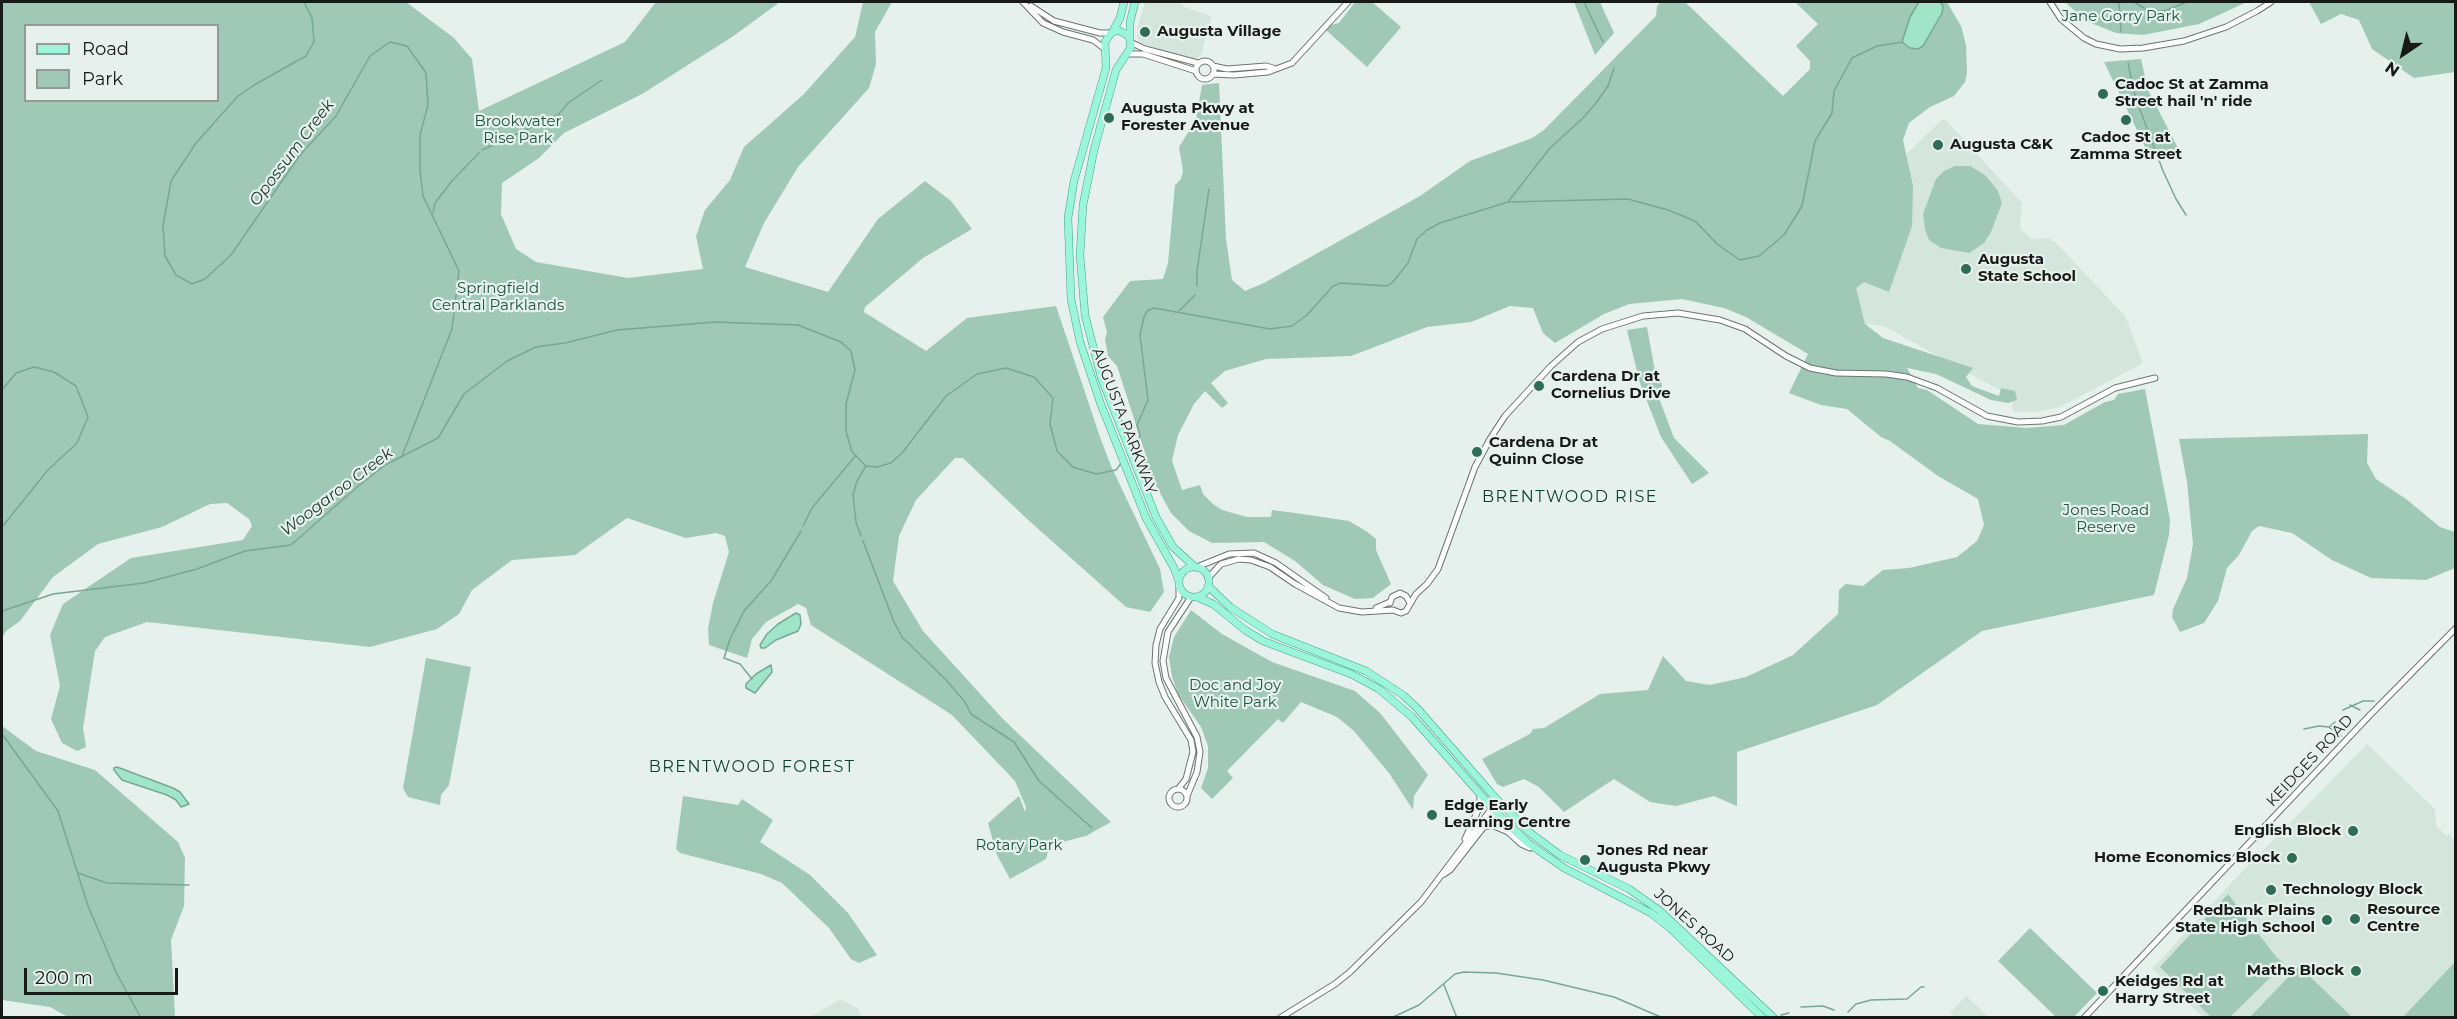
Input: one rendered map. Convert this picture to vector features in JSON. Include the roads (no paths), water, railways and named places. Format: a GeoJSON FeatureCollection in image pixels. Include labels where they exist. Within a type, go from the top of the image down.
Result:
{"type":"FeatureCollection","features":[{"type":"Feature","properties":{"kind":"main road"},"geometry":{"type":"LineString","coordinates":[[1124,2],[1120,18],[1105,42],[1106,50],[1116,57],[1126,55],[1131,40],[1130,22],[1135,2]]}},
{"type":"Feature","properties":{"kind":"main road"},"geometry":{"type":"LineString","coordinates":[[1112,32],[1121,30],[1131,40]]}},
{"type":"Feature","properties":{"kind":"main road","name":"AUGUSTA PARKWAY"},"geometry":{"type":"LineString","coordinates":[[1106,50],[1106,68],[1074,181],[1068,218],[1071,299],[1091,377],[1146,518],[1171,562],[1179,584]]}},
{"type":"Feature","properties":{"kind":"main road","name":"AUGUSTA PARKWAY"},"geometry":{"type":"LineString","coordinates":[[1126,55],[1116,70],[1088,177],[1080,246],[1081,289],[1087,324],[1101,377],[1140,475],[1165,535],[1180,555],[1196,567]]}},
{"type":"Feature","properties":{"kind":"main road"},"geometry":{"type":"LineString","coordinates":[[1494,810],[1412,717],[1379,689],[1351,674],[1263,641],[1245,630],[1213,604],[1184,593],[1179,584],[1181,573],[1185,569],[1196,567],[1202,569],[1208,582],[1235,612],[1272,634],[1366,671],[1395,689],[1417,708],[1500,803]]}},
{"type":"Feature","properties":{"kind":"main road"},"geometry":{"type":"LineString","coordinates":[[1194,597],[1204,593],[1208,582]]}},
{"type":"Feature","properties":{"kind":"main road","name":"JONES ROAD"},"geometry":{"type":"LineString","coordinates":[[1500,803],[1541,842],[1578,865],[1629,889],[1659,910],[1774,1017]]}},
{"type":"Feature","properties":{"kind":"main road","name":"JONES ROAD"},"geometry":{"type":"LineString","coordinates":[[1494,810],[1537,851],[1651,913],[1671,929],[1763,1017]]}},
{"type":"Feature","properties":{"kind":"street"},"geometry":{"type":"LineString","coordinates":[[1024,2],[1054,21],[1100,33],[1112,32]]}},
{"type":"Feature","properties":{"kind":"street"},"geometry":{"type":"LineString","coordinates":[[1024,2],[1043,23],[1063,32],[1093,40],[1106,50]]}},
{"type":"Feature","properties":{"kind":"street"},"geometry":{"type":"LineString","coordinates":[[1131,40],[1144,49],[1198,63],[1206,61],[1213,66],[1227,69],[1266,66],[1273,68],[1296,61],[1348,2]]}},
{"type":"Feature","properties":{"kind":"street"},"geometry":{"type":"LineString","coordinates":[[2050,2],[2061,19],[2084,38],[2096,44],[2120,49],[2143,48],[2184,40],[2226,27],[2271,2]]}},
{"type":"Feature","properties":{"kind":"street"},"geometry":{"type":"LineString","coordinates":[[1126,55],[1143,54],[1196,71]]}},
{"type":"Feature","properties":{"kind":"street"},"geometry":{"type":"LineString","coordinates":[[1198,63],[1196,71],[1199,77],[1204,79],[1213,74],[1268,72],[1273,68]]}},
{"type":"Feature","properties":{"kind":"street"},"geometry":{"type":"LineString","coordinates":[[1213,66],[1213,74]]}},
{"type":"Feature","properties":{"kind":"street"},"geometry":{"type":"LineString","coordinates":[[1208,582],[1221,564],[1239,559],[1251,560],[1270,567],[1295,584],[1339,608],[1362,612],[1393,610],[1403,613],[1438,569],[1478,460],[1505,416],[1567,351],[1602,329],[1627,320],[1678,313],[1708,317],[1745,329],[1810,368],[1836,373],[1886,374],[1907,377],[1937,388],[1986,416],[2018,422],[2042,422],[2061,417],[2115,388],[2155,378]]}},
{"type":"Feature","properties":{"kind":"street"},"geometry":{"type":"LineString","coordinates":[[1196,567],[1229,554],[1254,553],[1276,563],[1322,596],[1337,603],[1371,609],[1390,602],[1395,595],[1400,593],[1406,596],[1410,603]]}},
{"type":"Feature","properties":{"kind":"street"},"geometry":{"type":"LineString","coordinates":[[1179,584],[1179,598],[1160,629],[1155,663],[1162,690],[1191,740],[1193,752],[1186,779],[1178,789],[1170,794],[1169,800],[1173,805],[1179,807],[1184,805],[1197,772],[1200,752],[1197,737],[1169,686],[1163,661],[1168,632],[1194,597]]}},
{"type":"Feature","properties":{"kind":"street"},"geometry":{"type":"LineString","coordinates":[[1406,596],[1416,594]]}},
{"type":"Feature","properties":{"kind":"street"},"geometry":{"type":"LineString","coordinates":[[1390,602],[1393,610]]}},
{"type":"Feature","properties":{"kind":"street","name":"KEIDGES ROAD"},"geometry":{"type":"LineString","coordinates":[[2084,1017],[2370,715],[2456,628]]}},
{"type":"Feature","properties":{"kind":"street"},"geometry":{"type":"LineString","coordinates":[[1178,789],[1183,790],[1187,796]]}},
{"type":"Feature","properties":{"kind":"street"},"geometry":{"type":"LineString","coordinates":[[1280,1017],[1335,984],[1350,972],[1421,902],[1444,874],[1464,843],[1480,806],[1480,795]]}},
{"type":"Feature","properties":{"kind":"street"},"geometry":{"type":"LineString","coordinates":[[1464,843],[1500,803]]}},
{"type":"Feature","properties":{"kind":"street"},"geometry":{"type":"LineString","coordinates":[[1444,874],[1450,870],[1494,810]]}},
{"type":"Feature","properties":{"kind":"street"},"geometry":{"type":"LineString","coordinates":[[1482,827],[1492,825],[1508,832],[1521,844],[1537,851]]}},
{"type":"Feature","properties":{"kind":"waterway","name":"Opossum Creek"},"geometry":{"type":"LineString","coordinates":[[304,2],[312,18],[314,42],[306,56],[238,96],[196,143],[171,181],[163,226],[165,256],[176,275],[192,284],[205,279],[231,255],[300,155],[336,116],[370,56],[390,42],[407,46],[426,73],[428,105],[420,135],[423,196],[459,271],[452,329],[402,456]]}},
{"type":"Feature","properties":{"kind":"waterway"},"geometry":{"type":"LineString","coordinates":[[1584,2],[1603,42]]}},
{"type":"Feature","properties":{"kind":"waterway"},"geometry":{"type":"LineString","coordinates":[[2119,2],[2121,32]]}},
{"type":"Feature","properties":{"kind":"waterway","name":"Woogaroo Creek"},"geometry":{"type":"LineString","coordinates":[[2134,2],[2149,11],[2164,11],[2187,2]]}},
{"type":"Feature","properties":{"kind":"waterway","name":"Woogaroo Creek"},"geometry":{"type":"LineString","coordinates":[[1132,449],[1140,436],[1137,425],[1148,400],[1140,335],[1147,311],[1154,308],[1270,329],[1292,326],[1307,315],[1333,286],[1341,283],[1387,286],[1393,282],[1408,263],[1417,239],[1427,230],[1440,223],[1508,202],[1628,199],[1668,210],[1695,221],[1717,244],[1740,260],[1759,256],[1784,235],[1802,206],[1815,141],[1832,113],[1834,91],[1852,58],[1877,46],[1903,42]]}},
{"type":"Feature","properties":{"kind":"waterway"},"geometry":{"type":"LineString","coordinates":[[2128,63],[2135,96],[2163,171],[2186,215]]}},
{"type":"Feature","properties":{"kind":"waterway"},"geometry":{"type":"LineString","coordinates":[[1508,202],[1550,148],[1596,103],[1608,86],[1614,68]]}},
{"type":"Feature","properties":{"kind":"waterway"},"geometry":{"type":"LineString","coordinates":[[482,150],[558,115],[568,103],[602,80]]}},
{"type":"Feature","properties":{"kind":"waterway"},"geometry":{"type":"LineString","coordinates":[[433,213],[435,203],[451,182],[479,153]]}},
{"type":"Feature","properties":{"kind":"waterway"},"geometry":{"type":"LineString","coordinates":[[1197,286],[1197,271],[1209,189]]}},
{"type":"Feature","properties":{"kind":"waterway"},"geometry":{"type":"LineString","coordinates":[[1179,311],[1195,295]]}},
{"type":"Feature","properties":{"kind":"waterway","name":"Woogaroo Creek"},"geometry":{"type":"LineString","coordinates":[[2,611],[53,594],[144,583],[197,569],[245,551],[291,545],[385,465],[438,438],[464,394],[507,361],[536,347],[565,343],[617,330],[715,322],[798,325],[841,342],[851,351],[855,370],[846,404],[846,431],[852,452],[866,466],[877,467],[891,463],[902,453],[946,396],[977,374],[1006,368],[1034,377],[1053,398],[1050,424],[1057,451],[1073,467],[1096,474],[1116,470],[1122,462]]}},
{"type":"Feature","properties":{"kind":"waterway","name":"Woogaroo Creek"},"geometry":{"type":"LineString","coordinates":[[2,390],[16,373],[34,367],[54,372],[76,386],[88,417],[77,443],[48,470],[2,527]]}},
{"type":"Feature","properties":{"kind":"waterway"},"geometry":{"type":"LineString","coordinates":[[803,526],[812,508],[856,455]]}},
{"type":"Feature","properties":{"kind":"waterway"},"geometry":{"type":"LineString","coordinates":[[861,536],[856,522],[853,495],[857,481],[866,466]]}},
{"type":"Feature","properties":{"kind":"waterway"},"geometry":{"type":"LineString","coordinates":[[752,679],[740,664],[724,658],[730,639],[744,611],[771,581],[801,531]]}},
{"type":"Feature","properties":{"kind":"waterway"},"geometry":{"type":"LineString","coordinates":[[863,541],[902,637],[947,681],[965,702],[971,714],[1014,742],[1039,781],[1092,828]]}},
{"type":"Feature","properties":{"kind":"waterway"},"geometry":{"type":"LineString","coordinates":[[2343,710],[2363,701],[2374,701]]}},
{"type":"Feature","properties":{"kind":"waterway"},"geometry":{"type":"LineString","coordinates":[[2350,705],[2360,710]]}},
{"type":"Feature","properties":{"kind":"waterway"},"geometry":{"type":"LineString","coordinates":[[2304,729],[2329,727],[2335,722]]}},
{"type":"Feature","properties":{"kind":"waterway"},"geometry":{"type":"LineString","coordinates":[[2330,728],[2341,736]]}},
{"type":"Feature","properties":{"kind":"waterway"},"geometry":{"type":"LineString","coordinates":[[2,734],[58,811],[88,906],[117,974],[141,1018]]}},
{"type":"Feature","properties":{"kind":"waterway"},"geometry":{"type":"LineString","coordinates":[[78,873],[107,883],[189,885]]}},
{"type":"Feature","properties":{"kind":"waterway"},"geometry":{"type":"LineString","coordinates":[[1391,1018],[1419,1005],[1455,974],[1464,972],[1496,973],[1543,980],[1614,997],[1663,1018]]}},
{"type":"Feature","properties":{"kind":"waterway"},"geometry":{"type":"LineString","coordinates":[[1444,985],[1457,1018]]}},
{"type":"Feature","properties":{"kind":"waterway"},"geometry":{"type":"LineString","coordinates":[[1848,1012],[1856,1004],[1871,1000],[1907,999],[1924,987]]}},
{"type":"Feature","properties":{"kind":"waterway"},"geometry":{"type":"LineString","coordinates":[[1801,1007],[1823,1006],[1834,1010]]}},
{"type":"Feature","properties":{"kind":"waterway"},"geometry":{"type":"LineString","coordinates":[[1781,1015],[1789,1013]]}},
{"type":"Feature","properties":{"kind":"place","name":"Augusta Village"},"geometry":{"type":"Point","coordinates":[1145,32]}},
{"type":"Feature","properties":{"kind":"place","name":"Cadoc St at Zamma Street hail 'n' ride"},"geometry":{"type":"Point","coordinates":[2103,94]}},
{"type":"Feature","properties":{"kind":"place","name":"Augusta Pkwy at Forester Avenue"},"geometry":{"type":"Point","coordinates":[1109,118]}},
{"type":"Feature","properties":{"kind":"place","name":"Cadoc St at Zamma Street"},"geometry":{"type":"Point","coordinates":[2126,120]}},
{"type":"Feature","properties":{"kind":"place","name":"Augusta C&K"},"geometry":{"type":"Point","coordinates":[1938,145]}},
{"type":"Feature","properties":{"kind":"place","name":"Augusta State School"},"geometry":{"type":"Point","coordinates":[1966,269]}},
{"type":"Feature","properties":{"kind":"place","name":"Cardena Dr at Cornelius Drive"},"geometry":{"type":"Point","coordinates":[1539,386]}},
{"type":"Feature","properties":{"kind":"place","name":"Cardena Dr at Quinn Close"},"geometry":{"type":"Point","coordinates":[1477,452]}},
{"type":"Feature","properties":{"kind":"place","name":"Edge Early Learning Centre"},"geometry":{"type":"Point","coordinates":[1432,815]}},
{"type":"Feature","properties":{"kind":"place","name":"English Block"},"geometry":{"type":"Point","coordinates":[2353,831]}},
{"type":"Feature","properties":{"kind":"place","name":"Home Economics Block"},"geometry":{"type":"Point","coordinates":[2292,858]}},
{"type":"Feature","properties":{"kind":"place","name":"Jones Rd near Augusta Pkwy"},"geometry":{"type":"Point","coordinates":[1585,860]}},
{"type":"Feature","properties":{"kind":"place","name":"Technology Block"},"geometry":{"type":"Point","coordinates":[2271,890]}},
{"type":"Feature","properties":{"kind":"place","name":"Resource Centre"},"geometry":{"type":"Point","coordinates":[2355,919]}},
{"type":"Feature","properties":{"kind":"place","name":"Redbank Plains State High School"},"geometry":{"type":"Point","coordinates":[2327,920]}},
{"type":"Feature","properties":{"kind":"place","name":"Maths Block"},"geometry":{"type":"Point","coordinates":[2356,971]}},
{"type":"Feature","properties":{"kind":"place","name":"Keidges Rd at Harry Street"},"geometry":{"type":"Point","coordinates":[2103,991]}},
{"type":"Feature","properties":{"kind":"district","name":"BRENTWOOD RISE"},"geometry":{"type":"Point","coordinates":[1570,497]}},
{"type":"Feature","properties":{"kind":"district","name":"BRENTWOOD FOREST"},"geometry":{"type":"Point","coordinates":[752,767]}},
{"type":"Feature","properties":{"kind":"park label","name":"Jane Gorry Park"},"geometry":{"type":"Point","coordinates":[2121,17]}},
{"type":"Feature","properties":{"kind":"park label","name":"Brookwater Rise Park"},"geometry":{"type":"Point","coordinates":[518,130]}},
{"type":"Feature","properties":{"kind":"park label","name":"Springfield Central Parklands"},"geometry":{"type":"Point","coordinates":[498,298]}},
{"type":"Feature","properties":{"kind":"park label","name":"Jones Road Reserve"},"geometry":{"type":"Point","coordinates":[2106,520]}},
{"type":"Feature","properties":{"kind":"park label","name":"Doc and Joy White Park"},"geometry":{"type":"Point","coordinates":[1235,694]}},
{"type":"Feature","properties":{"kind":"park label","name":"Rotary Park"},"geometry":{"type":"Point","coordinates":[1019,846]}}]}
